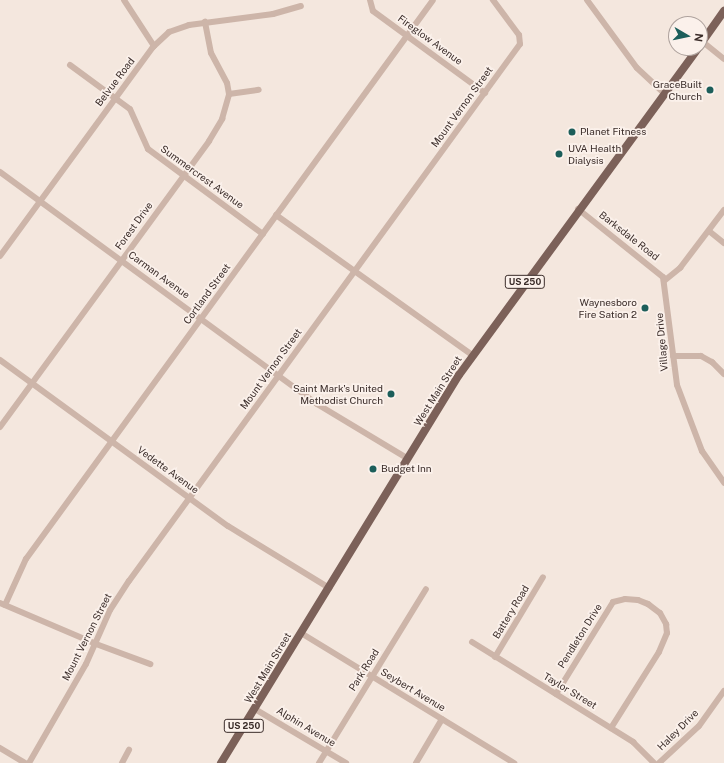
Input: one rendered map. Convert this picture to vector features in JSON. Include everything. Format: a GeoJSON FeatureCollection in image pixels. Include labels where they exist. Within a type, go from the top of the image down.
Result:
{"type":"FeatureCollection","features":[{"type":"Feature","properties":{"kind":"main road","name":"West Main Street"},"geometry":{"type":"LineString","coordinates":[[708,34],[724,11]]}},
{"type":"Feature","properties":{"kind":"main road","name":"West Main Street"},"geometry":{"type":"LineString","coordinates":[[221,763],[407,458],[472,355],[692,56]]}},
{"type":"Feature","properties":{"kind":"street"},"geometry":{"type":"LineString","coordinates":[[124,0],[154,46]]}},
{"type":"Feature","properties":{"kind":"street","name":"Fireglow Avenue"},"geometry":{"type":"LineString","coordinates":[[370,0],[373,11],[485,93]]}},
{"type":"Feature","properties":{"kind":"street","name":"Cortland Street"},"geometry":{"type":"LineString","coordinates":[[2,604],[26,559],[433,0]]}},
{"type":"Feature","properties":{"kind":"street","name":"Mount Vernon Street"},"geometry":{"type":"LineString","coordinates":[[29,763],[96,644],[119,595],[485,93],[521,41],[493,0]]}},
{"type":"Feature","properties":{"kind":"street"},"geometry":{"type":"LineString","coordinates":[[587,0],[637,68],[664,93]]}},
{"type":"Feature","properties":{"kind":"street","name":"Belvue Road"},"geometry":{"type":"LineString","coordinates":[[0,256],[154,46],[170,32],[205,22],[273,14],[301,6]]}},
{"type":"Feature","properties":{"kind":"street"},"geometry":{"type":"LineString","coordinates":[[205,22],[211,53],[227,83],[229,94],[259,90]]}},
{"type":"Feature","properties":{"kind":"street"},"geometry":{"type":"LineString","coordinates":[[708,50],[724,59]]}},
{"type":"Feature","properties":{"kind":"street","name":"Summercrest Avenue"},"geometry":{"type":"LineString","coordinates":[[70,65],[116,98],[134,115],[148,149],[263,234]]}},
{"type":"Feature","properties":{"kind":"street","name":"Forest Drive"},"geometry":{"type":"LineString","coordinates":[[0,427],[184,176],[222,119],[229,94]]}},
{"type":"Feature","properties":{"kind":"street","name":"Carman Avenue"},"geometry":{"type":"LineString","coordinates":[[0,172],[279,376],[331,412],[407,458]]}},
{"type":"Feature","properties":{"kind":"street","name":"Barksdale Road"},"geometry":{"type":"LineString","coordinates":[[578,210],[658,272],[664,281]]}},
{"type":"Feature","properties":{"kind":"street"},"geometry":{"type":"LineString","coordinates":[[664,281],[680,268],[724,210]]}},
{"type":"Feature","properties":{"kind":"street"},"geometry":{"type":"LineString","coordinates":[[276,215],[472,355]]}},
{"type":"Feature","properties":{"kind":"street"},"geometry":{"type":"LineString","coordinates":[[709,230],[724,243]]}},
{"type":"Feature","properties":{"kind":"street","name":"Village Drive"},"geometry":{"type":"LineString","coordinates":[[664,281],[677,386],[692,427],[708,462],[724,483]]}},
{"type":"Feature","properties":{"kind":"street"},"geometry":{"type":"LineString","coordinates":[[673,356],[701,356],[712,362],[724,374]]}},
{"type":"Feature","properties":{"kind":"street","name":"Vedette Avenue"},"geometry":{"type":"LineString","coordinates":[[0,360],[228,526],[328,588]]}},
{"type":"Feature","properties":{"kind":"street","name":"Battery Road"},"geometry":{"type":"LineString","coordinates":[[496,657],[543,577]]}},
{"type":"Feature","properties":{"kind":"street","name":"Park Road"},"geometry":{"type":"LineString","coordinates":[[319,763],[426,589]]}},
{"type":"Feature","properties":{"kind":"street","name":"Pendleton Drive"},"geometry":{"type":"LineString","coordinates":[[556,694],[605,612],[613,602],[625,599],[638,600],[648,604],[660,613],[666,624],[667,633],[659,652],[611,728]]}},
{"type":"Feature","properties":{"kind":"street"},"geometry":{"type":"LineString","coordinates":[[2,604],[96,644],[150,664]]}},
{"type":"Feature","properties":{"kind":"street","name":"Seybert Avenue"},"geometry":{"type":"LineString","coordinates":[[301,633],[514,763]]}},
{"type":"Feature","properties":{"kind":"street","name":"Taylor Street"},"geometry":{"type":"LineString","coordinates":[[472,642],[633,742],[654,763]]}},
{"type":"Feature","properties":{"kind":"street","name":"Haley Drive"},"geometry":{"type":"LineString","coordinates":[[659,763],[699,726],[724,691]]}},
{"type":"Feature","properties":{"kind":"street"},"geometry":{"type":"LineString","coordinates":[[718,701],[724,706]]}},
{"type":"Feature","properties":{"kind":"street","name":"Alphin Avenue"},"geometry":{"type":"LineString","coordinates":[[255,709],[346,763]]}},
{"type":"Feature","properties":{"kind":"street"},"geometry":{"type":"LineString","coordinates":[[416,763],[442,719]]}},
{"type":"Feature","properties":{"kind":"street"},"geometry":{"type":"LineString","coordinates":[[0,748],[25,763]]}},
{"type":"Feature","properties":{"kind":"street"},"geometry":{"type":"LineString","coordinates":[[122,763],[129,750]]}},
{"type":"Feature","properties":{"kind":"place","name":"GraceBuilt Church"},"geometry":{"type":"Point","coordinates":[710,90]}},
{"type":"Feature","properties":{"kind":"place","name":"Planet Fitness"},"geometry":{"type":"Point","coordinates":[572,132]}},
{"type":"Feature","properties":{"kind":"place","name":"UVA Health Dialysis"},"geometry":{"type":"Point","coordinates":[559,154]}},
{"type":"Feature","properties":{"kind":"place","name":"Waynesboro Fire Sation 2"},"geometry":{"type":"Point","coordinates":[645,308]}},
{"type":"Feature","properties":{"kind":"place","name":"Saint Mark's United Methodist Church"},"geometry":{"type":"Point","coordinates":[391,394]}},
{"type":"Feature","properties":{"kind":"place","name":"Budget Inn"},"geometry":{"type":"Point","coordinates":[373,469]}}]}
